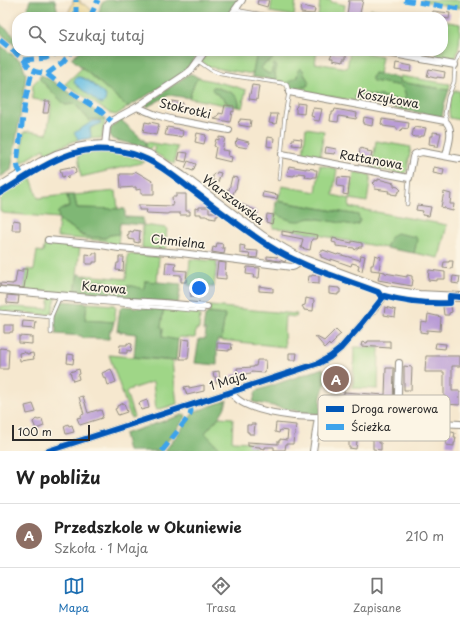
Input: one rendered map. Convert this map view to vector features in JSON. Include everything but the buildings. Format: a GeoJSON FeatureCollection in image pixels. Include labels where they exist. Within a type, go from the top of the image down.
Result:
{"type":"FeatureCollection","features":[{"type":"Feature","properties":{"kind":"main road","name":"Warszawska"},"geometry":{"type":"LineString","coordinates":[[0,187],[33,166],[56,154],[88,146],[105,145],[133,149],[154,158],[182,176],[262,236],[302,259],[386,290],[419,295],[460,297]]}},
{"type":"Feature","properties":{"kind":"street"},"geometry":{"type":"LineString","coordinates":[[234,12],[242,0]]}},
{"type":"Feature","properties":{"kind":"street"},"geometry":{"type":"LineString","coordinates":[[105,145],[107,127],[111,121],[137,107],[186,74],[202,56]]}},
{"type":"Feature","properties":{"kind":"street"},"geometry":{"type":"LineString","coordinates":[[405,56],[455,65]]}},
{"type":"Feature","properties":{"kind":"street","name":"Koszykowa"},"geometry":{"type":"LineString","coordinates":[[289,92],[445,121],[447,123]]}},
{"type":"Feature","properties":{"kind":"street","name":"Stokrotki"},"geometry":{"type":"LineString","coordinates":[[137,107],[156,115],[174,120],[229,130]]}},
{"type":"Feature","properties":{"kind":"street"},"geometry":{"type":"LineString","coordinates":[[446,156],[451,131],[447,123]]}},
{"type":"Feature","properties":{"kind":"street","name":"Rattanowa"},"geometry":{"type":"LineString","coordinates":[[282,154],[410,178],[413,157],[415,154],[422,152],[460,159]]}},
{"type":"Feature","properties":{"kind":"street","name":"Chmielna"},"geometry":{"type":"LineString","coordinates":[[48,240],[181,253],[292,267],[300,263],[302,259]]}},
{"type":"Feature","properties":{"kind":"street","name":"Karowa"},"geometry":{"type":"LineString","coordinates":[[0,290],[59,297],[162,303],[205,309]]}},
{"type":"Feature","properties":{"kind":"street","name":"1 Maja"},"geometry":{"type":"LineString","coordinates":[[48,451],[319,363],[340,349],[383,298],[386,290]]}},
{"type":"Feature","properties":{"kind":"street"},"geometry":{"type":"LineString","coordinates":[[397,395],[399,363]]}},
{"type":"Feature","properties":{"kind":"street"},"geometry":{"type":"LineString","coordinates":[[231,392],[233,396],[246,405],[259,410],[276,414],[318,417],[313,451]]}},
{"type":"Feature","properties":{"kind":"street"},"geometry":{"type":"LineString","coordinates":[[450,424],[460,424]]}},
{"type":"Feature","properties":{"kind":"lane"},"geometry":{"type":"LineString","coordinates":[[236,9],[247,12]]}},
{"type":"Feature","properties":{"kind":"lane"},"geometry":{"type":"LineString","coordinates":[[447,123],[445,114],[446,107],[454,82],[455,65],[460,54]]}},
{"type":"Feature","properties":{"kind":"lane"},"geometry":{"type":"LineString","coordinates":[[198,61],[211,70],[221,74],[287,85],[289,92],[285,115],[279,179]]}},
{"type":"Feature","properties":{"kind":"lane"},"geometry":{"type":"LineString","coordinates":[[407,204],[410,178]]}},
{"type":"Feature","properties":{"kind":"lane"},"geometry":{"type":"LineString","coordinates":[[51,333],[51,317],[59,297]]}},
{"type":"Feature","properties":{"kind":"lane"},"geometry":{"type":"LineString","coordinates":[[0,312],[51,317]]}},
{"type":"Feature","properties":{"kind":"green space"},"geometry":{"type":"Polygon","coordinates":[[[30,0],[55,0],[58,12],[26,12],[30,0]]]}},
{"type":"Feature","properties":{"kind":"green space"},"geometry":{"type":"Polygon","coordinates":[[[106,0],[238,0],[230,12],[99,12],[101,4],[106,0]]]}},
{"type":"Feature","properties":{"kind":"green space"},"geometry":{"type":"Polygon","coordinates":[[[272,0],[296,0],[294,12],[270,12],[272,0]]]}},
{"type":"Feature","properties":{"kind":"green space"},"geometry":{"type":"Polygon","coordinates":[[[316,0],[331,0],[331,2],[345,5],[344,12],[319,12],[320,1],[316,0]]]}},
{"type":"Feature","properties":{"kind":"green space"},"geometry":{"type":"Polygon","coordinates":[[[460,0],[460,8],[422,1],[460,0]]]}},
{"type":"Feature","properties":{"kind":"green space"},"geometry":{"type":"Polygon","coordinates":[[[371,9],[389,12],[371,12],[371,9]]]}},
{"type":"Feature","properties":{"kind":"green space"},"geometry":{"type":"Polygon","coordinates":[[[448,22],[460,24],[458,50],[453,62],[436,59],[436,56],[448,56],[448,22]]]}},
{"type":"Feature","properties":{"kind":"green space"},"geometry":{"type":"Polygon","coordinates":[[[0,24],[12,34],[12,43],[0,33],[0,24]]]}},
{"type":"Feature","properties":{"kind":"green space"},"geometry":{"type":"Polygon","coordinates":[[[0,45],[12,54],[12,56],[22,62],[26,74],[11,170],[0,177],[0,45]]]}},
{"type":"Feature","properties":{"kind":"green space"},"geometry":{"type":"Polygon","coordinates":[[[74,56],[197,56],[182,74],[128,107],[71,58],[74,56]]]}},
{"type":"Feature","properties":{"kind":"green space"},"geometry":{"type":"Polygon","coordinates":[[[205,56],[256,56],[253,74],[214,68],[207,66],[201,61],[205,56]]]}},
{"type":"Feature","properties":{"kind":"green space"},"geometry":{"type":"Polygon","coordinates":[[[256,56],[273,56],[272,60],[264,64],[261,68],[269,74],[271,73],[274,64],[276,65],[276,80],[252,77],[256,56]]]}},
{"type":"Feature","properties":{"kind":"green space"},"geometry":{"type":"Polygon","coordinates":[[[273,56],[316,56],[315,63],[347,68],[349,56],[382,56],[379,74],[374,73],[372,80],[401,86],[404,89],[406,97],[401,101],[381,96],[355,96],[355,98],[360,102],[296,90],[300,87],[305,87],[308,85],[309,82],[303,70],[298,72],[297,77],[287,83],[276,80],[275,73],[277,66],[273,67],[271,73],[269,74],[261,68],[264,64],[272,60],[273,56]]]}},
{"type":"Feature","properties":{"kind":"green space"},"geometry":{"type":"Polygon","coordinates":[[[82,68],[128,107],[116,115],[111,114],[65,84],[82,68]]]}},
{"type":"Feature","properties":{"kind":"green space"},"geometry":{"type":"Polygon","coordinates":[[[300,68],[303,70],[309,82],[305,87],[300,87],[296,90],[291,88],[287,83],[297,77],[298,70],[300,68]]]}},
{"type":"Feature","properties":{"kind":"green space"},"geometry":{"type":"Polygon","coordinates":[[[374,73],[400,78],[399,82],[449,90],[442,117],[360,102],[355,98],[355,96],[359,93],[401,101],[406,96],[401,86],[373,81],[372,77],[374,73]]]}},
{"type":"Feature","properties":{"kind":"green space"},"geometry":{"type":"Polygon","coordinates":[[[189,74],[199,78],[195,82],[189,98],[169,95],[147,107],[146,104],[189,74]]]}},
{"type":"Feature","properties":{"kind":"green space"},"geometry":{"type":"Polygon","coordinates":[[[41,75],[51,80],[98,113],[105,118],[105,120],[92,119],[90,121],[75,104],[65,105],[39,78],[41,75]]]}},
{"type":"Feature","properties":{"kind":"green space"},"geometry":{"type":"Polygon","coordinates":[[[400,76],[450,84],[449,90],[399,82],[400,76]]]}},
{"type":"Feature","properties":{"kind":"green space"},"geometry":{"type":"Polygon","coordinates":[[[39,78],[65,105],[75,104],[90,121],[92,119],[105,120],[102,138],[77,140],[46,153],[44,149],[20,164],[24,132],[29,131],[47,134],[52,102],[32,99],[33,84],[39,78]]]}},
{"type":"Feature","properties":{"kind":"green space"},"geometry":{"type":"Polygon","coordinates":[[[199,78],[246,90],[242,108],[239,107],[239,102],[235,95],[215,87],[215,93],[230,106],[189,98],[195,82],[199,78]]]}},
{"type":"Feature","properties":{"kind":"green space"},"geometry":{"type":"Polygon","coordinates":[[[213,87],[228,91],[235,95],[239,102],[239,107],[230,106],[213,91],[213,87]]]}},
{"type":"Feature","properties":{"kind":"green space"},"geometry":{"type":"Polygon","coordinates":[[[453,91],[460,91],[460,120],[450,118],[449,104],[453,91]]]}},
{"type":"Feature","properties":{"kind":"green space"},"geometry":{"type":"Polygon","coordinates":[[[122,118],[122,121],[146,142],[146,148],[112,139],[110,136],[110,129],[122,118]]]}},
{"type":"Feature","properties":{"kind":"green space"},"geometry":{"type":"Polygon","coordinates":[[[306,128],[324,131],[320,158],[303,155],[306,128]]]}},
{"type":"Feature","properties":{"kind":"green space"},"geometry":{"type":"Polygon","coordinates":[[[376,141],[411,147],[407,171],[404,174],[372,168],[376,141]]]}},
{"type":"Feature","properties":{"kind":"green space"},"geometry":{"type":"Polygon","coordinates":[[[146,142],[177,147],[174,164],[153,152],[155,148],[152,146],[149,150],[146,148],[146,142]]]}},
{"type":"Feature","properties":{"kind":"green space"},"geometry":{"type":"Polygon","coordinates":[[[104,152],[127,155],[145,162],[81,177],[78,155],[104,152]]]}},
{"type":"Feature","properties":{"kind":"green space"},"geometry":{"type":"Polygon","coordinates":[[[320,165],[337,169],[333,195],[350,199],[349,207],[447,225],[439,258],[414,253],[416,246],[388,243],[386,248],[289,229],[273,228],[275,212],[288,219],[313,218],[355,225],[358,215],[278,201],[282,186],[316,192],[320,165]]]}},
{"type":"Feature","properties":{"kind":"green space"},"geometry":{"type":"Polygon","coordinates":[[[354,172],[371,175],[367,202],[350,199],[354,172]]]}},
{"type":"Feature","properties":{"kind":"green space"},"geometry":{"type":"Polygon","coordinates":[[[30,175],[38,198],[67,195],[69,207],[58,212],[59,218],[2,213],[0,210],[0,195],[30,175]]]}},
{"type":"Feature","properties":{"kind":"green space"},"geometry":{"type":"Polygon","coordinates":[[[116,191],[118,209],[77,208],[74,195],[116,191]]]}},
{"type":"Feature","properties":{"kind":"green space"},"geometry":{"type":"Polygon","coordinates":[[[67,195],[74,195],[77,208],[125,209],[125,217],[143,218],[143,225],[120,223],[119,234],[110,235],[105,238],[87,237],[59,220],[58,212],[69,207],[67,195]]]}},
{"type":"Feature","properties":{"kind":"green space"},"geometry":{"type":"Polygon","coordinates":[[[276,201],[358,215],[360,221],[358,224],[353,225],[313,218],[300,221],[290,220],[275,212],[276,201]]]}},
{"type":"Feature","properties":{"kind":"green space"},"geometry":{"type":"Polygon","coordinates":[[[59,220],[82,236],[105,238],[110,235],[119,234],[118,246],[110,245],[106,241],[57,237],[59,220]]]}},
{"type":"Feature","properties":{"kind":"green space"},"geometry":{"type":"Polygon","coordinates":[[[143,225],[167,228],[165,250],[142,248],[143,225]]]}},
{"type":"Feature","properties":{"kind":"green space"},"geometry":{"type":"Polygon","coordinates":[[[396,233],[416,237],[417,240],[414,253],[386,248],[391,236],[396,233]]]}},
{"type":"Feature","properties":{"kind":"green space"},"geometry":{"type":"Polygon","coordinates":[[[45,243],[80,246],[75,294],[24,290],[27,269],[34,270],[37,251],[43,252],[45,243]]]}},
{"type":"Feature","properties":{"kind":"green space"},"geometry":{"type":"Polygon","coordinates":[[[128,254],[159,257],[157,282],[145,281],[144,288],[142,290],[132,286],[125,286],[116,298],[110,297],[110,285],[105,281],[94,280],[84,275],[126,279],[128,254]]]}},
{"type":"Feature","properties":{"kind":"green space"},"geometry":{"type":"Polygon","coordinates":[[[190,259],[217,261],[214,287],[188,285],[190,259]]]}},
{"type":"Feature","properties":{"kind":"green space"},"geometry":{"type":"Polygon","coordinates":[[[78,274],[92,280],[107,281],[110,285],[110,297],[75,294],[78,274]]]}},
{"type":"Feature","properties":{"kind":"green space"},"geometry":{"type":"Polygon","coordinates":[[[145,281],[181,284],[178,303],[116,298],[116,291],[118,289],[125,286],[133,286],[142,289],[144,288],[145,281]]]}},
{"type":"Feature","properties":{"kind":"green space"},"geometry":{"type":"Polygon","coordinates":[[[50,296],[54,296],[56,298],[52,312],[48,315],[0,311],[0,306],[48,309],[50,296]]]}},
{"type":"Feature","properties":{"kind":"green space"},"geometry":{"type":"Polygon","coordinates":[[[61,301],[87,303],[85,320],[114,322],[112,330],[110,330],[109,339],[82,338],[82,336],[56,334],[56,326],[54,326],[57,305],[61,301]]]}},
{"type":"Feature","properties":{"kind":"green space"},"geometry":{"type":"Polygon","coordinates":[[[87,303],[114,305],[116,308],[114,322],[85,320],[87,303]]]}},
{"type":"Feature","properties":{"kind":"green space"},"geometry":{"type":"Polygon","coordinates":[[[123,306],[165,310],[163,312],[161,327],[163,328],[162,337],[178,340],[176,361],[134,357],[136,334],[120,332],[119,330],[117,331],[120,309],[123,306]]]}},
{"type":"Feature","properties":{"kind":"green space"},"geometry":{"type":"Polygon","coordinates":[[[210,306],[297,314],[296,317],[285,316],[285,347],[221,340],[225,315],[209,313],[210,306]]]}},
{"type":"Feature","properties":{"kind":"green space"},"geometry":{"type":"Polygon","coordinates":[[[165,310],[198,312],[200,315],[199,329],[196,329],[195,338],[179,337],[178,340],[162,338],[163,328],[161,327],[163,312],[165,310]]]}},
{"type":"Feature","properties":{"kind":"green space"},"geometry":{"type":"Polygon","coordinates":[[[207,313],[225,315],[221,340],[217,340],[217,365],[195,363],[199,339],[205,339],[206,330],[203,330],[205,316],[207,313]]]}},
{"type":"Feature","properties":{"kind":"green space"},"geometry":{"type":"Polygon","coordinates":[[[354,347],[379,348],[378,389],[353,388],[354,347]]]}},
{"type":"Feature","properties":{"kind":"green space"},"geometry":{"type":"Polygon","coordinates":[[[109,355],[172,361],[177,404],[156,410],[153,382],[149,383],[126,392],[134,417],[131,418],[109,355]]]}},
{"type":"Feature","properties":{"kind":"green space"},"geometry":{"type":"Polygon","coordinates":[[[323,368],[325,380],[322,395],[318,395],[318,414],[253,402],[256,391],[323,368]]]}},
{"type":"Feature","properties":{"kind":"green space"},"geometry":{"type":"Polygon","coordinates":[[[227,400],[221,414],[205,433],[222,451],[165,451],[194,412],[227,400]]]}},
{"type":"Feature","properties":{"kind":"green space"},"geometry":{"type":"Polygon","coordinates":[[[185,414],[186,417],[160,451],[128,451],[124,434],[185,414]]]}},
{"type":"Feature","properties":{"kind":"green space"},"geometry":{"type":"Polygon","coordinates":[[[219,417],[233,418],[232,441],[255,442],[255,451],[222,451],[205,433],[219,417]]]}},
{"type":"Feature","properties":{"kind":"sand"},"geometry":{"type":"Polygon","coordinates":[[[73,0],[80,0],[80,3],[87,6],[92,12],[69,12],[73,0]]]}},
{"type":"Feature","properties":{"kind":"water"},"geometry":{"type":"Polygon","coordinates":[[[77,77],[81,77],[88,81],[106,96],[103,104],[99,103],[75,84],[74,81],[77,77]]]}},
{"type":"Feature","properties":{"kind":"water"},"geometry":{"type":"Polygon","coordinates":[[[93,121],[100,121],[101,123],[90,128],[90,138],[79,140],[74,133],[93,121]]]}},
{"type":"Feature","properties":{"kind":"marked path"},"geometry":{"type":"LineString","coordinates":[[76,0],[76,12]]}},
{"type":"Feature","properties":{"kind":"marked path"},"geometry":{"type":"LineString","coordinates":[[92,12],[98,0]]}},
{"type":"Feature","properties":{"kind":"marked path"},"geometry":{"type":"LineString","coordinates":[[404,0],[460,9]]}},
{"type":"Feature","properties":{"kind":"marked path"},"geometry":{"type":"LineString","coordinates":[[0,40],[12,50]]}},
{"type":"Feature","properties":{"kind":"marked path"},"geometry":{"type":"LineString","coordinates":[[19,56],[31,70],[47,74],[70,92],[101,111],[111,121]]}},
{"type":"Feature","properties":{"kind":"marked path"},"geometry":{"type":"LineString","coordinates":[[24,60],[46,58],[51,56]]}},
{"type":"Feature","properties":{"kind":"marked path"},"geometry":{"type":"LineString","coordinates":[[47,74],[63,62],[68,56]]}},
{"type":"Feature","properties":{"kind":"marked path"},"geometry":{"type":"LineString","coordinates":[[21,173],[17,162],[25,102],[33,71]]}},
{"type":"Feature","properties":{"kind":"marked path"},"geometry":{"type":"LineString","coordinates":[[162,451],[190,415],[190,405]]}},
{"type":"Feature","properties":{"kind":"cycle path"},"geometry":{"type":"LineString","coordinates":[[0,193],[43,167],[71,154],[100,149],[130,153],[148,160],[164,169],[269,246],[322,272],[378,292],[380,295]]}},
{"type":"Feature","properties":{"kind":"cycle path"},"geometry":{"type":"LineString","coordinates":[[48,451],[319,363],[340,349],[384,296],[408,301],[433,303],[450,303],[450,296],[460,297]]}},
{"type":"Feature","properties":{"kind":"place","name":"Przedszkole w Okuniewie"},"geometry":{"type":"Point","coordinates":[336,379]}}]}
